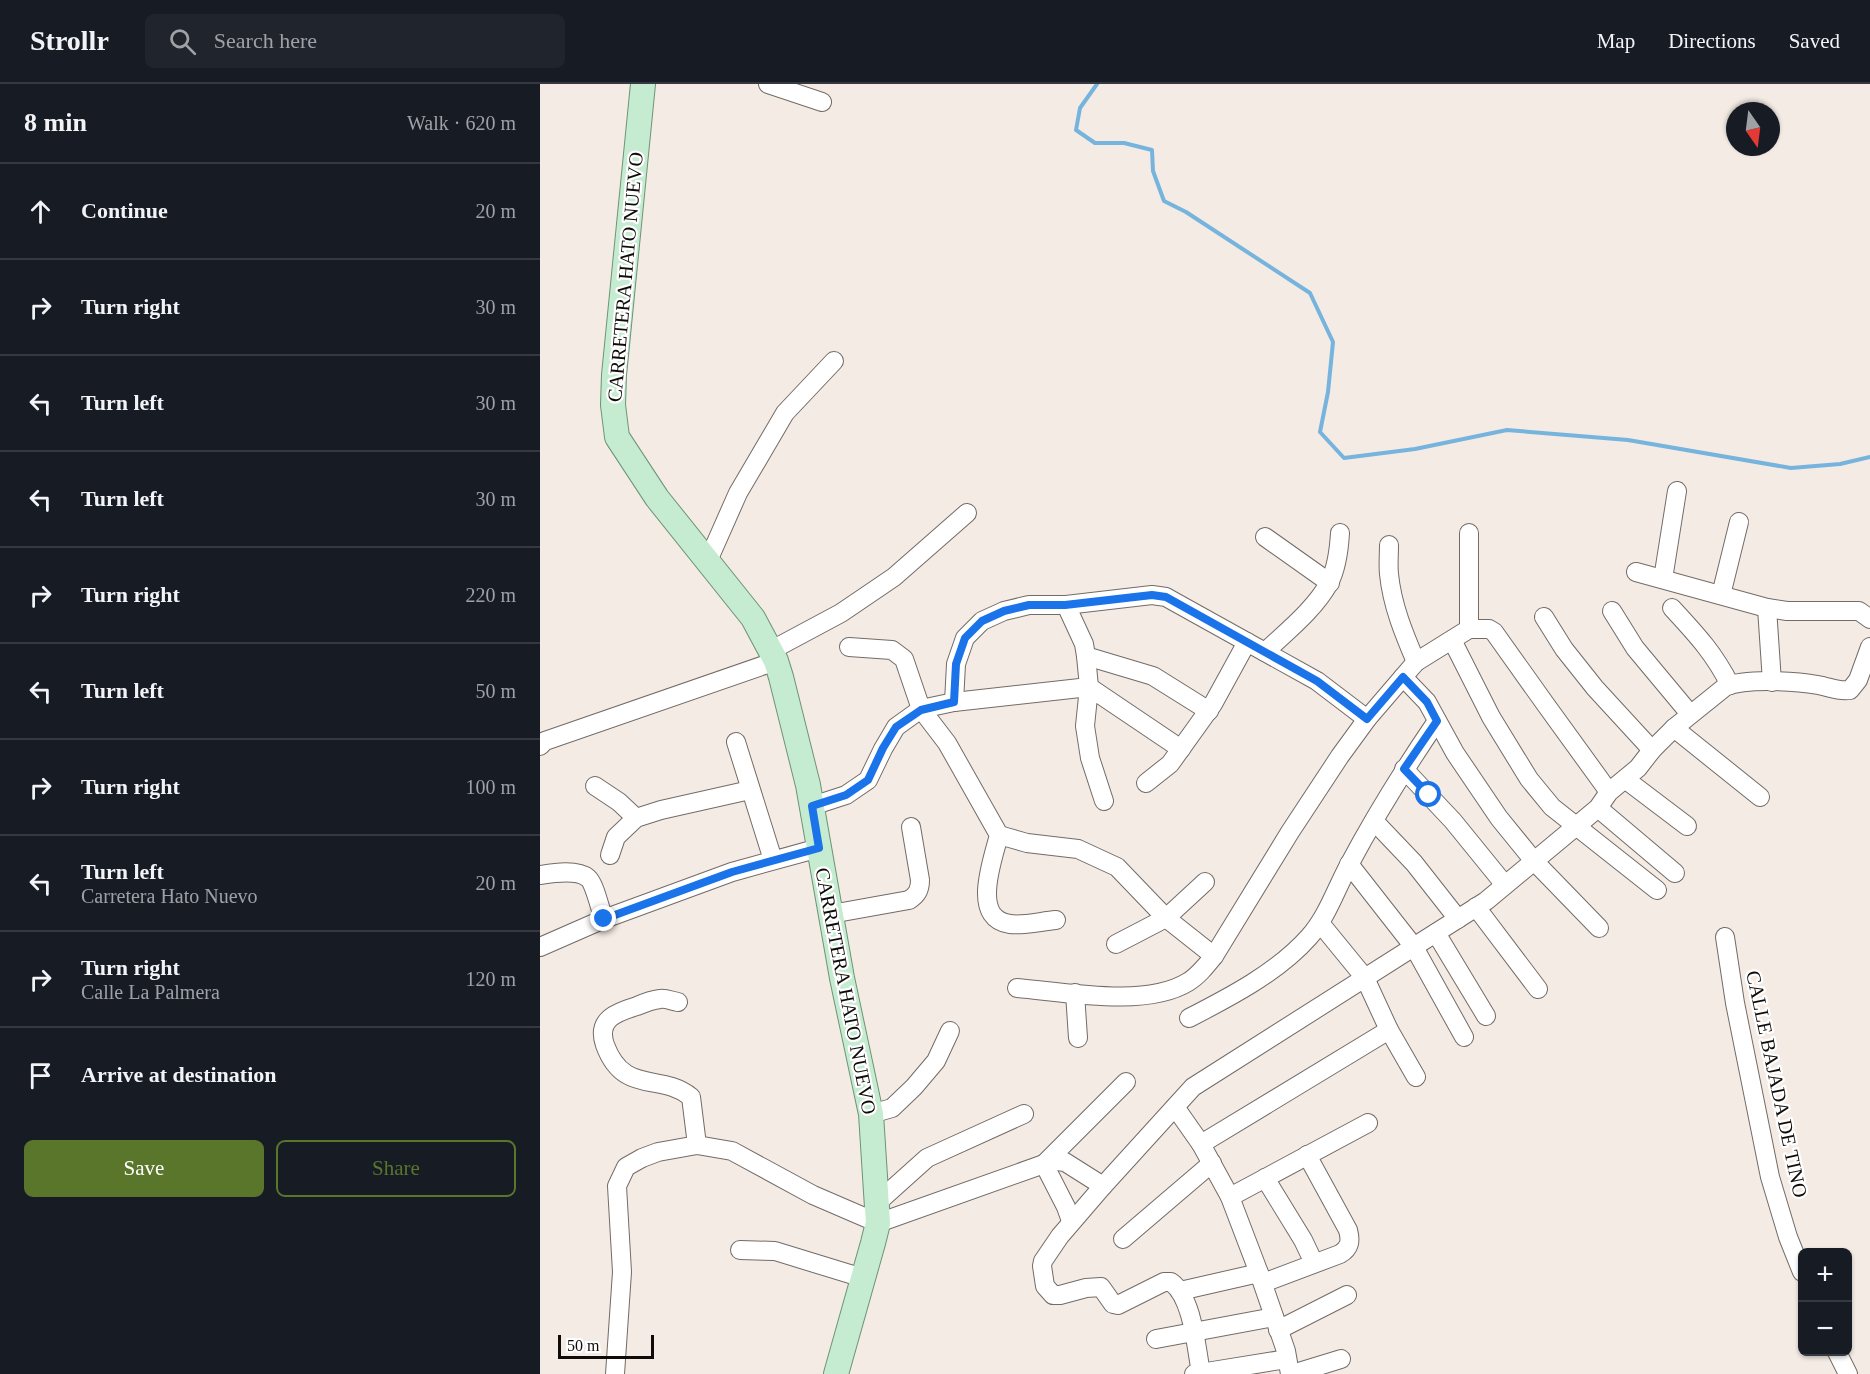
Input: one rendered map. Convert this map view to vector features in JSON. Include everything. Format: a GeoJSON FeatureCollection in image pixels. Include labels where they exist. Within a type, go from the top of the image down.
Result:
{"type":"FeatureCollection","features":[{"type":"Feature","properties":{"kind":"main road","name":"CARRETERA HATO NUEVO"},"geometry":{"type":"LineString","coordinates":[[644,84],[614,375],[614,421],[617,437],[657,498],[753,618],[773,656],[784,687],[812,806],[871,1114],[878,1212],[863,1278],[836,1374]]}},
{"type":"Feature","properties":{"kind":"street"},"geometry":{"type":"LineString","coordinates":[[768,84],[822,102]]}},
{"type":"Feature","properties":{"kind":"street"},"geometry":{"type":"LineString","coordinates":[[707,562],[738,493],[785,413],[834,361]]}},
{"type":"Feature","properties":{"kind":"street"},"geometry":{"type":"LineString","coordinates":[[1663,579],[1677,491]]}},
{"type":"Feature","properties":{"kind":"street"},"geometry":{"type":"LineString","coordinates":[[540,746],[545,741],[773,656],[894,577],[967,513]]}},
{"type":"Feature","properties":{"kind":"street"},"geometry":{"type":"LineString","coordinates":[[1721,595],[1739,522]]}},
{"type":"Feature","properties":{"kind":"street"},"geometry":{"type":"LineString","coordinates":[[1265,652],[1316,601],[1329,583],[1339,556],[1340,533]]}},
{"type":"Feature","properties":{"kind":"street"},"geometry":{"type":"LineString","coordinates":[[1469,533],[1470,629]]}},
{"type":"Feature","properties":{"kind":"street"},"geometry":{"type":"LineString","coordinates":[[1265,537],[1329,583]]}},
{"type":"Feature","properties":{"kind":"street"},"geometry":{"type":"LineString","coordinates":[[1389,545],[1389,575],[1400,625],[1416,662]]}},
{"type":"Feature","properties":{"kind":"street"},"geometry":{"type":"LineString","coordinates":[[1636,572],[1767,608],[1787,611],[1859,611],[1870,620]]}},
{"type":"Feature","properties":{"kind":"street"},"geometry":{"type":"LineString","coordinates":[[954,702],[956,664],[965,638],[982,621],[1004,611],[1029,605],[1065,605],[1152,595],[1166,597],[1317,681],[1367,719]]}},
{"type":"Feature","properties":{"kind":"street"},"geometry":{"type":"LineString","coordinates":[[1065,605],[1084,644],[1089,687],[1085,726],[1090,758],[1104,801]]}},
{"type":"Feature","properties":{"kind":"street"},"geometry":{"type":"LineString","coordinates":[[1672,608],[1706,644],[1730,685]]}},
{"type":"Feature","properties":{"kind":"street"},"geometry":{"type":"LineString","coordinates":[[1767,608],[1772,682]]}},
{"type":"Feature","properties":{"kind":"street"},"geometry":{"type":"LineString","coordinates":[[1612,611],[1635,648],[1690,714]]}},
{"type":"Feature","properties":{"kind":"street"},"geometry":{"type":"LineString","coordinates":[[1545,617],[1564,649],[1595,688],[1652,750]]}},
{"type":"Feature","properties":{"kind":"street"},"geometry":{"type":"LineString","coordinates":[[1017,988],[1128,998],[1159,994],[1187,983],[1214,956],[1290,832],[1367,719],[1416,662],[1470,629],[1489,629],[1494,632],[1609,792]]}},
{"type":"Feature","properties":{"kind":"street"},"geometry":{"type":"LineString","coordinates":[[1452,640],[1491,717],[1529,779],[1552,807],[1657,890]]}},
{"type":"Feature","properties":{"kind":"street"},"geometry":{"type":"LineString","coordinates":[[1146,783],[1170,764],[1209,711],[1247,642]]}},
{"type":"Feature","properties":{"kind":"street"},"geometry":{"type":"LineString","coordinates":[[849,647],[892,650],[904,659],[921,710],[947,743],[999,835],[987,896],[987,906],[992,914],[1000,921],[1011,924],[1056,920]]}},
{"type":"Feature","properties":{"kind":"street"},"geometry":{"type":"LineString","coordinates":[[1341,1359],[1290,1369],[1198,1373],[1193,1332],[1186,1303],[1180,1291],[1173,1284],[1166,1282],[1118,1305],[1113,1304],[1101,1287],[1053,1295],[1046,1286],[1042,1274],[1043,1261],[1071,1221],[1193,1087],[1476,907],[1598,808],[1609,792],[1638,768],[1652,750],[1690,714],[1730,685],[1772,682],[1818,685],[1840,691],[1850,690],[1858,680],[1870,647]]}},
{"type":"Feature","properties":{"kind":"street"},"geometry":{"type":"LineString","coordinates":[[1086,656],[1153,676],[1209,711]]}},
{"type":"Feature","properties":{"kind":"street"},"geometry":{"type":"LineString","coordinates":[[1403,677],[1427,702],[1455,753],[1499,818],[1534,861],[1599,928]]}},
{"type":"Feature","properties":{"kind":"street"},"geometry":{"type":"LineString","coordinates":[[812,806],[846,795],[868,780],[896,727],[921,710],[954,702],[1089,687],[1181,749]]}},
{"type":"Feature","properties":{"kind":"street"},"geometry":{"type":"LineString","coordinates":[[1189,1018],[1224,1000],[1270,969],[1281,965],[1311,936],[1320,923],[1349,864],[1404,769],[1437,721]]}},
{"type":"Feature","properties":{"kind":"street"},"geometry":{"type":"LineString","coordinates":[[1674,728],[1760,797]]}},
{"type":"Feature","properties":{"kind":"street"},"geometry":{"type":"LineString","coordinates":[[736,742],[773,860]]}},
{"type":"Feature","properties":{"kind":"street"},"geometry":{"type":"LineString","coordinates":[[1404,769],[1453,821],[1505,885]]}},
{"type":"Feature","properties":{"kind":"street"},"geometry":{"type":"LineString","coordinates":[[1625,780],[1687,826]]}},
{"type":"Feature","properties":{"kind":"street"},"geometry":{"type":"LineString","coordinates":[[595,786],[619,802],[636,818]]}},
{"type":"Feature","properties":{"kind":"street"},"geometry":{"type":"LineString","coordinates":[[610,855],[616,837],[636,818],[661,810],[750,790]]}},
{"type":"Feature","properties":{"kind":"street"},"geometry":{"type":"LineString","coordinates":[[1598,808],[1675,873]]}},
{"type":"Feature","properties":{"kind":"street"},"geometry":{"type":"LineString","coordinates":[[1374,821],[1413,863],[1458,919]]}},
{"type":"Feature","properties":{"kind":"street"},"geometry":{"type":"LineString","coordinates":[[831,914],[909,900],[914,896],[920,886],[920,880],[910,827]]}},
{"type":"Feature","properties":{"kind":"street"},"geometry":{"type":"LineString","coordinates":[[999,835],[1027,843],[1077,849],[1117,867],[1167,918],[1214,956]]}},
{"type":"Feature","properties":{"kind":"street"},"geometry":{"type":"LineString","coordinates":[[540,947],[604,919],[732,872],[819,848]]}},
{"type":"Feature","properties":{"kind":"street"},"geometry":{"type":"LineString","coordinates":[[1349,864],[1414,947],[1464,1037]]}},
{"type":"Feature","properties":{"kind":"street"},"geometry":{"type":"LineString","coordinates":[[540,875],[578,874],[588,878],[604,919]]}},
{"type":"Feature","properties":{"kind":"street"},"geometry":{"type":"LineString","coordinates":[[1116,944],[1167,918],[1205,882]]}},
{"type":"Feature","properties":{"kind":"street"},"geometry":{"type":"LineString","coordinates":[[1476,907],[1538,989]]}},
{"type":"Feature","properties":{"kind":"street"},"geometry":{"type":"LineString","coordinates":[[1320,923],[1365,978],[1389,1030],[1416,1077]]}},
{"type":"Feature","properties":{"kind":"street"},"geometry":{"type":"LineString","coordinates":[[1436,933],[1486,1016]]}},
{"type":"Feature","properties":{"kind":"street","name":"CALLE BAJADA DE TINO"},"geometry":{"type":"LineString","coordinates":[[1725,937],[1735,1003],[1770,1177],[1788,1237],[1798,1260]]}},
{"type":"Feature","properties":{"kind":"street"},"geometry":{"type":"LineString","coordinates":[[1075,993],[1078,1038]]}},
{"type":"Feature","properties":{"kind":"street"},"geometry":{"type":"LineString","coordinates":[[678,1002],[661,998],[624,1010],[609,1018],[602,1034],[606,1046],[621,1071],[632,1078],[684,1091],[691,1097],[697,1145]]}},
{"type":"Feature","properties":{"kind":"street"},"geometry":{"type":"LineString","coordinates":[[1201,1144],[1389,1030]]}},
{"type":"Feature","properties":{"kind":"street"},"geometry":{"type":"LineString","coordinates":[[871,1114],[892,1108],[914,1087],[936,1061],[950,1031]]}},
{"type":"Feature","properties":{"kind":"street"},"geometry":{"type":"LineString","coordinates":[[1044,1164],[1126,1082]]}},
{"type":"Feature","properties":{"kind":"street"},"geometry":{"type":"LineString","coordinates":[[1175,1107],[1201,1144],[1230,1197],[1261,1278],[1290,1369]]}},
{"type":"Feature","properties":{"kind":"street"},"geometry":{"type":"LineString","coordinates":[[878,1212],[927,1158],[1024,1114]]}},
{"type":"Feature","properties":{"kind":"street"},"geometry":{"type":"LineString","coordinates":[[1230,1197],[1368,1124]]}},
{"type":"Feature","properties":{"kind":"street"},"geometry":{"type":"LineString","coordinates":[[615,1374],[622,1272],[618,1186],[626,1167],[642,1158],[658,1152],[697,1145],[732,1151],[813,1195],[878,1212],[1057,1161],[1065,1162],[1103,1186]]}},
{"type":"Feature","properties":{"kind":"street"},"geometry":{"type":"LineString","coordinates":[[1180,1291],[1261,1278],[1314,1263],[1345,1250],[1350,1242],[1350,1236],[1307,1155]]}},
{"type":"Feature","properties":{"kind":"street"},"geometry":{"type":"LineString","coordinates":[[1123,1239],[1212,1163]]}},
{"type":"Feature","properties":{"kind":"street"},"geometry":{"type":"LineString","coordinates":[[1044,1164],[1071,1221]]}},
{"type":"Feature","properties":{"kind":"street"},"geometry":{"type":"LineString","coordinates":[[1265,1178],[1303,1240],[1314,1263]]}},
{"type":"Feature","properties":{"kind":"street"},"geometry":{"type":"LineString","coordinates":[[740,1250],[775,1251],[863,1278]]}},
{"type":"Feature","properties":{"kind":"street"},"geometry":{"type":"LineString","coordinates":[[1156,1339],[1193,1332],[1276,1324],[1347,1295]]}},
{"type":"Feature","properties":{"kind":"street"},"geometry":{"type":"LineString","coordinates":[[1839,1356],[1848,1374]]}},
{"type":"Feature","properties":{"kind":"waterway"},"geometry":{"type":"LineString","coordinates":[[1097,84],[1080,108],[1076,130],[1095,143],[1124,143],[1152,150],[1153,171],[1164,201],[1186,212],[1310,293],[1333,342],[1328,392],[1320,432],[1344,458],[1415,449],[1507,430],[1628,440],[1791,468],[1840,464],[1870,457]]}},
{"type":"Feature","properties":{"kind":"route"},"geometry":{"type":"LineString","coordinates":[[604,919],[732,872],[819,848],[812,806],[846,795],[868,780],[896,727],[921,710],[954,702],[956,664],[965,638],[982,621],[1004,611],[1029,605],[1065,605],[1152,595],[1166,597],[1317,681],[1367,719],[1403,677],[1427,702],[1437,721],[1404,769],[1429,795]]}}]}
